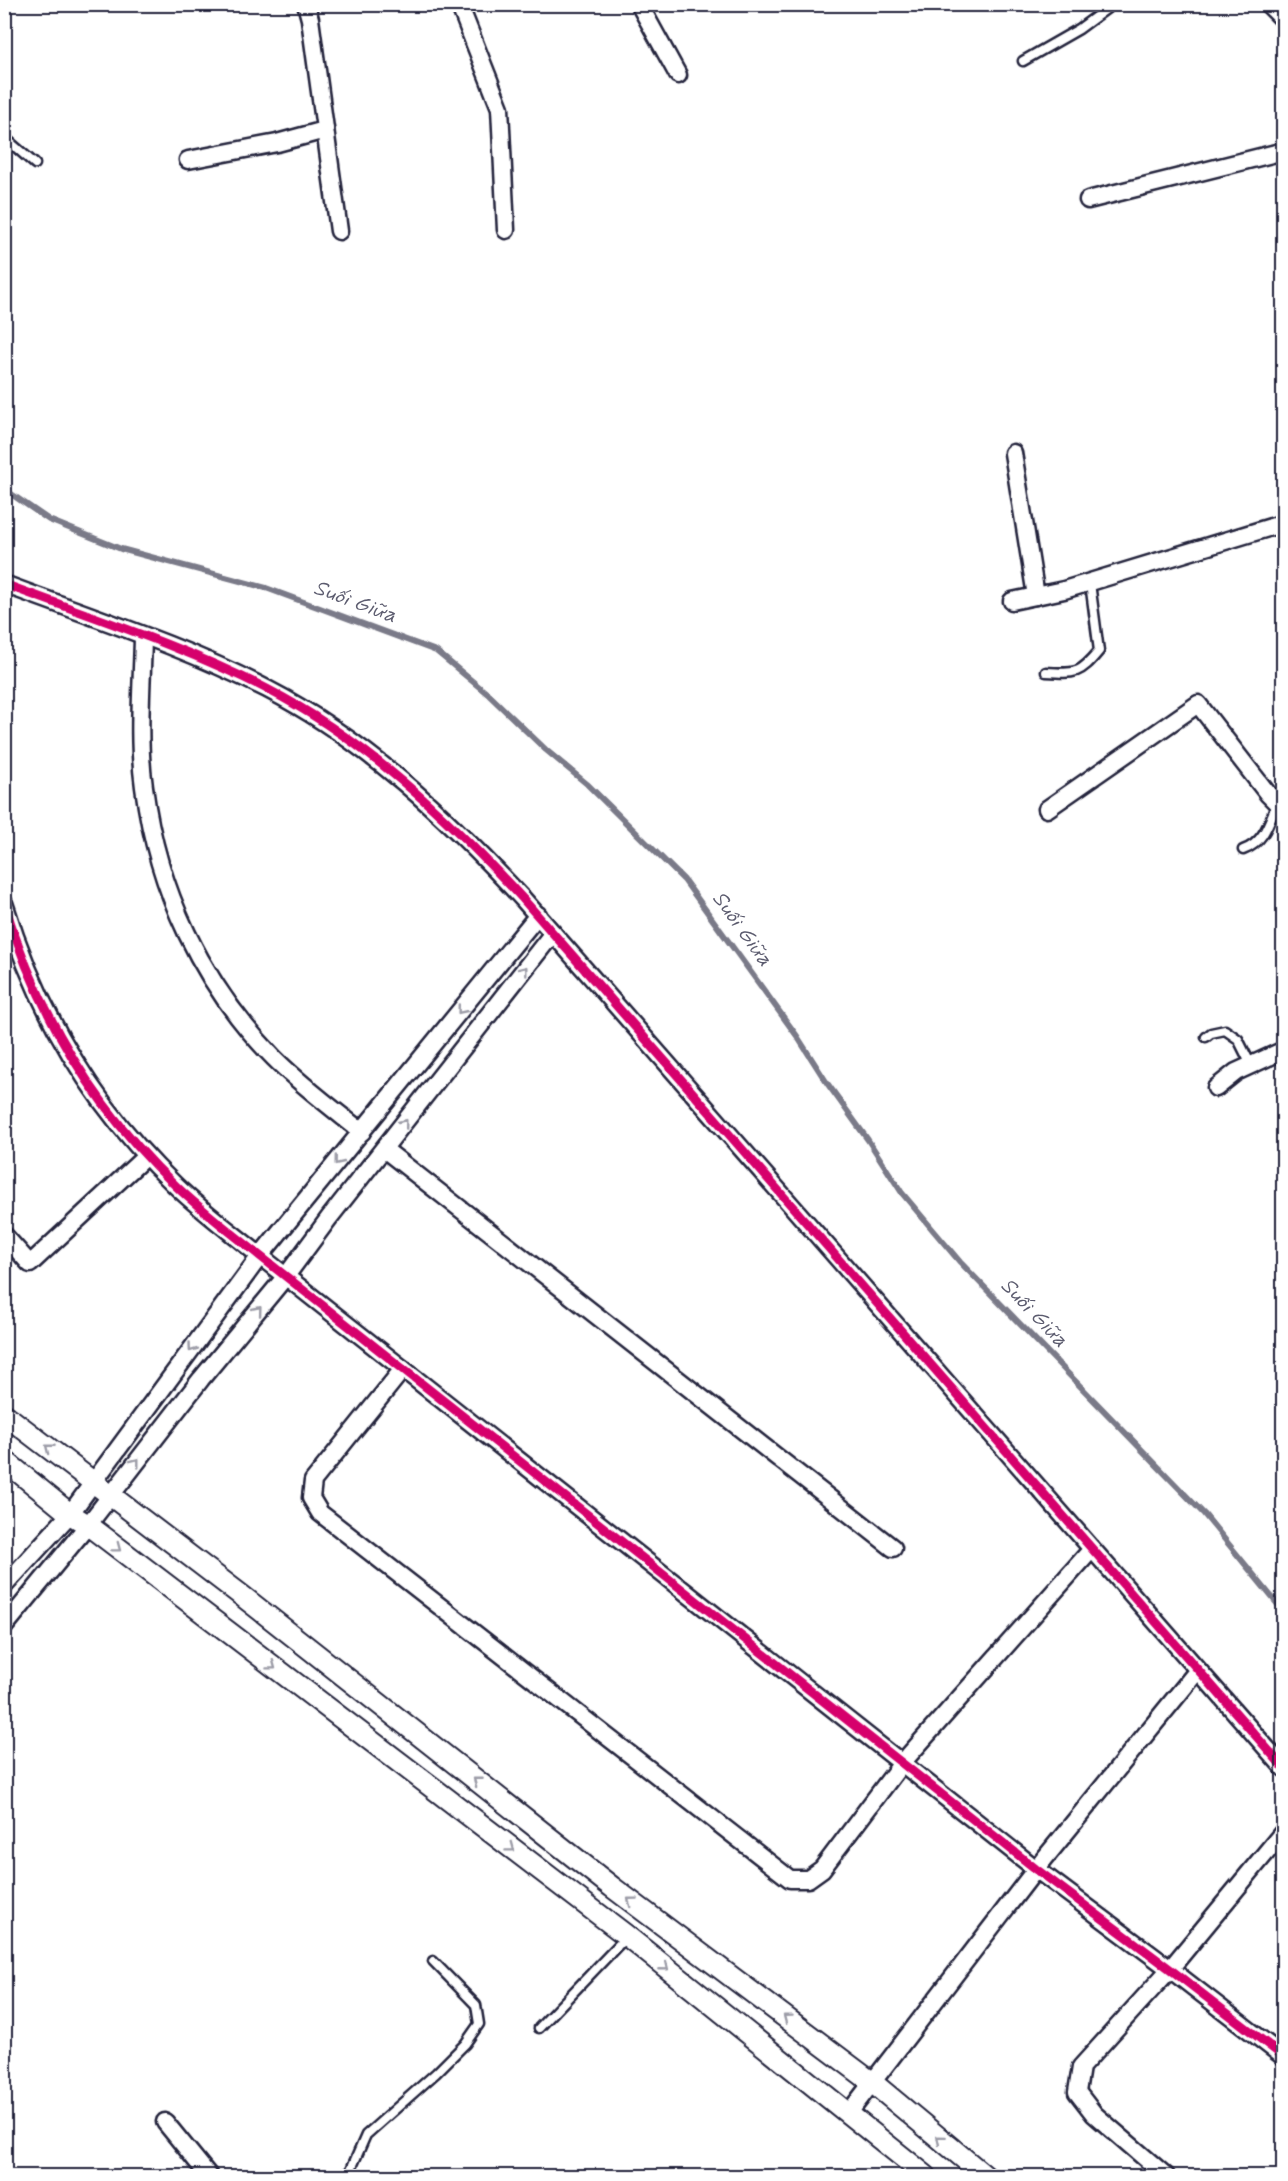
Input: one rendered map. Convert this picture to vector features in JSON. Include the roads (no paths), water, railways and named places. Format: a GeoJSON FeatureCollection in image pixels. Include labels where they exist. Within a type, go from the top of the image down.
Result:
{"type":"FeatureCollection","features":[{"type":"Feature","properties":{"kind":"street"},"geometry":{"type":"LineString","coordinates":[[306,4],[339,231]]}},
{"type":"Feature","properties":{"kind":"street"},"geometry":{"type":"LineString","coordinates":[[459,4],[500,108],[506,230]]}},
{"type":"Feature","properties":{"kind":"street"},"geometry":{"type":"LineString","coordinates":[[639,4],[678,75]]}},
{"type":"Feature","properties":{"kind":"street"},"geometry":{"type":"LineString","coordinates":[[188,160],[277,143],[325,130]]}},
{"type":"Feature","properties":{"kind":"street"},"geometry":{"type":"LineString","coordinates":[[1088,200],[1284,151]]}},
{"type":"Feature","properties":{"kind":"street"},"geometry":{"type":"LineString","coordinates":[[1013,453],[1036,596]]}},
{"type":"Feature","properties":{"kind":"street"},"geometry":{"type":"LineString","coordinates":[[1012,601],[1089,583],[1284,524]]}},
{"type":"Feature","properties":{"kind":"street"},"geometry":{"type":"LineString","coordinates":[[4,584],[233,672],[269,690],[338,731],[445,819],[491,864],[553,933],[1284,1768]]}},
{"type":"Feature","properties":{"kind":"street"},"geometry":{"type":"LineString","coordinates":[[143,637],[141,750],[144,786],[158,858],[183,926],[214,983],[253,1034],[298,1080],[362,1132]]}},
{"type":"Feature","properties":{"kind":"street"},"geometry":{"type":"LineString","coordinates":[[1047,809],[1198,704],[1280,803]]}},
{"type":"Feature","properties":{"kind":"street"},"geometry":{"type":"LineString","coordinates":[[4,903],[28,971],[60,1039],[101,1102],[146,1156],[204,1211],[1036,1869],[1284,2057]]}},
{"type":"Feature","properties":{"kind":"street"},"geometry":{"type":"LineString","coordinates":[[4,1586],[70,1514],[261,1256],[537,915]]}},
{"type":"Feature","properties":{"kind":"street"},"geometry":{"type":"LineString","coordinates":[[4,1627],[286,1276],[553,933]]}},
{"type":"Feature","properties":{"kind":"street"},"geometry":{"type":"LineString","coordinates":[[1216,1088],[1236,1072],[1284,1050]]}},
{"type":"Feature","properties":{"kind":"street"},"geometry":{"type":"LineString","coordinates":[[384,1149],[893,1548]]}},
{"type":"Feature","properties":{"kind":"street"},"geometry":{"type":"LineString","coordinates":[[4,1235],[30,1264],[146,1156]]}},
{"type":"Feature","properties":{"kind":"street"},"geometry":{"type":"LineString","coordinates":[[403,1369],[313,1481],[311,1498],[320,1513],[790,1879],[808,1879],[822,1869],[902,1763],[1092,1550]]}},
{"type":"Feature","properties":{"kind":"street"},"geometry":{"type":"LineString","coordinates":[[4,1413],[93,1482],[112,1494],[612,1887],[873,2083],[985,2176]]}},
{"type":"Feature","properties":{"kind":"street"},"geometry":{"type":"LineString","coordinates":[[4,1460],[70,1514],[88,1525],[627,1936],[926,2176]]}},
{"type":"Feature","properties":{"kind":"street"},"geometry":{"type":"LineString","coordinates":[[848,2114],[1036,1869],[1198,1670]]}},
{"type":"Feature","properties":{"kind":"street"},"geometry":{"type":"LineString","coordinates":[[1166,2176],[1094,2114],[1077,2092],[1081,2067],[1170,1969],[1284,1831]]}},
{"type":"Feature","properties":{"kind":"street"},"geometry":{"type":"LineString","coordinates":[[165,2122],[209,2176]]}},
{"type":"Feature","properties":{"kind":"lane"},"geometry":{"type":"LineString","coordinates":[[1023,61],[1079,29],[1113,4]]}},
{"type":"Feature","properties":{"kind":"lane"},"geometry":{"type":"LineString","coordinates":[[4,137],[35,164]]}},
{"type":"Feature","properties":{"kind":"lane"},"geometry":{"type":"LineString","coordinates":[[1046,672],[1067,673],[1085,668],[1099,651],[1089,583]]}},
{"type":"Feature","properties":{"kind":"lane"},"geometry":{"type":"LineString","coordinates":[[1243,850],[1252,847],[1266,831],[1280,803]]}},
{"type":"Feature","properties":{"kind":"lane"},"geometry":{"type":"LineString","coordinates":[[1206,1037],[1211,1033],[1225,1030],[1238,1040],[1251,1065]]}},
{"type":"Feature","properties":{"kind":"lane"},"geometry":{"type":"LineString","coordinates":[[539,2028],[627,1936]]}},
{"type":"Feature","properties":{"kind":"lane"},"geometry":{"type":"LineString","coordinates":[[348,2176],[366,2135],[436,2073],[465,2044],[479,2024],[476,2005],[434,1961]]}},
{"type":"Feature","properties":{"kind":"waterway","name":"Suối Giữa"},"geometry":{"type":"LineString","coordinates":[[4,489],[49,520],[121,549],[266,588],[436,651],[489,695],[546,750],[587,784],[684,880],[797,1036],[902,1193],[960,1262],[1204,1514],[1284,1612]]}}]}
